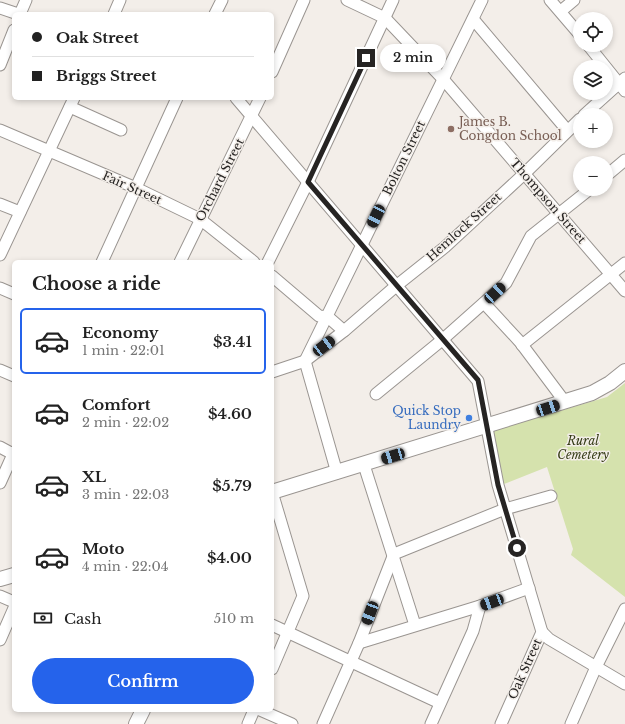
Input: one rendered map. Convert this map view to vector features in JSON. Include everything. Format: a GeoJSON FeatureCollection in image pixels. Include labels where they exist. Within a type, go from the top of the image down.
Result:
{"type":"FeatureCollection","features":[{"type":"Feature","properties":{"kind":"main road"},"geometry":{"type":"LineString","coordinates":[[274,491],[487,427],[592,393],[610,383],[625,371]]}},
{"type":"Feature","properties":{"kind":"main road"},"geometry":{"type":"LineString","coordinates":[[0,579],[12,576]]}},
{"type":"Feature","properties":{"kind":"main road"},"geometry":{"type":"LineString","coordinates":[[136,724],[142,712]]}},
{"type":"Feature","properties":{"kind":"street"},"geometry":{"type":"LineString","coordinates":[[20,12],[26,0]]}},
{"type":"Feature","properties":{"kind":"street"},"geometry":{"type":"LineString","coordinates":[[115,12],[120,0]]}},
{"type":"Feature","properties":{"kind":"street"},"geometry":{"type":"LineString","coordinates":[[216,12],[222,0]]}},
{"type":"Feature","properties":{"kind":"street"},"geometry":{"type":"LineString","coordinates":[[274,68],[304,0]]}},
{"type":"Feature","properties":{"kind":"street","name":"Thompson Street"},"geometry":{"type":"LineString","coordinates":[[347,0],[385,18],[443,79],[625,291]]}},
{"type":"Feature","properties":{"kind":"street"},"geometry":{"type":"LineString","coordinates":[[269,260],[308,182],[393,0]]}},
{"type":"Feature","properties":{"kind":"street","name":"Bolton Street"},"geometry":{"type":"LineString","coordinates":[[328,317],[362,244],[482,0]]}},
{"type":"Feature","properties":{"kind":"street"},"geometry":{"type":"LineString","coordinates":[[550,0],[573,26]]}},
{"type":"Feature","properties":{"kind":"street"},"geometry":{"type":"LineString","coordinates":[[561,11],[574,0]]}},
{"type":"Feature","properties":{"kind":"street"},"geometry":{"type":"LineString","coordinates":[[0,8],[13,12]]}},
{"type":"Feature","properties":{"kind":"street"},"geometry":{"type":"LineString","coordinates":[[473,19],[567,130]]}},
{"type":"Feature","properties":{"kind":"street"},"geometry":{"type":"LineString","coordinates":[[0,65],[12,35]]}},
{"type":"Feature","properties":{"kind":"street"},"geometry":{"type":"LineString","coordinates":[[593,108],[623,84],[594,52]]}},
{"type":"Feature","properties":{"kind":"street"},"geometry":{"type":"LineString","coordinates":[[103,260],[176,100]]}},
{"type":"Feature","properties":{"kind":"street","name":"Oak Street"},"geometry":{"type":"LineString","coordinates":[[238,100],[362,244],[442,340],[478,380],[498,485],[542,632],[501,724]]}},
{"type":"Feature","properties":{"kind":"street","name":"Orchard Street"},"geometry":{"type":"LineString","coordinates":[[181,260],[259,100]]}},
{"type":"Feature","properties":{"kind":"street"},"geometry":{"type":"LineString","coordinates":[[0,255],[72,103],[121,130]]}},
{"type":"Feature","properties":{"kind":"street","name":"Hemlock Street"},"geometry":{"type":"LineString","coordinates":[[344,331],[396,286],[445,247],[524,174],[573,124]]}},
{"type":"Feature","properties":{"kind":"street","name":"Fair Street"},"geometry":{"type":"LineString","coordinates":[[0,130],[136,188],[200,219],[251,260]]}},
{"type":"Feature","properties":{"kind":"street"},"geometry":{"type":"LineString","coordinates":[[613,170],[625,160]]}},
{"type":"Feature","properties":{"kind":"street"},"geometry":{"type":"LineString","coordinates":[[376,394],[442,340],[506,283],[531,236],[581,196]]}},
{"type":"Feature","properties":{"kind":"street"},"geometry":{"type":"LineString","coordinates":[[0,204],[20,212]]}},
{"type":"Feature","properties":{"kind":"street"},"geometry":{"type":"LineString","coordinates":[[522,346],[625,263]]}},
{"type":"Feature","properties":{"kind":"street"},"geometry":{"type":"LineString","coordinates":[[274,278],[319,316],[328,317],[344,331],[305,361],[274,371]]}},
{"type":"Feature","properties":{"kind":"street"},"geometry":{"type":"LineString","coordinates":[[0,288],[12,293]]}},
{"type":"Feature","properties":{"kind":"street"},"geometry":{"type":"LineString","coordinates":[[484,303],[522,346],[565,402]]}},
{"type":"Feature","properties":{"kind":"street"},"geometry":{"type":"LineString","coordinates":[[328,317],[305,361],[337,473]]}},
{"type":"Feature","properties":{"kind":"street"},"geometry":{"type":"LineString","coordinates":[[0,370],[12,375]]}},
{"type":"Feature","properties":{"kind":"street"},"geometry":{"type":"LineString","coordinates":[[0,448],[12,452]]}},
{"type":"Feature","properties":{"kind":"street"},"geometry":{"type":"LineString","coordinates":[[0,483],[12,457]]}},
{"type":"Feature","properties":{"kind":"street"},"geometry":{"type":"LineString","coordinates":[[364,464],[394,554],[415,625]]}},
{"type":"Feature","properties":{"kind":"street"},"geometry":{"type":"LineString","coordinates":[[323,724],[359,643],[394,554],[505,509],[551,496]]}},
{"type":"Feature","properties":{"kind":"street"},"geometry":{"type":"LineString","coordinates":[[274,499],[303,596],[274,664]]}},
{"type":"Feature","properties":{"kind":"street"},"geometry":{"type":"LineString","coordinates":[[359,643],[480,606],[529,588]]}},
{"type":"Feature","properties":{"kind":"street"},"geometry":{"type":"LineString","coordinates":[[0,596],[12,601]]}},
{"type":"Feature","properties":{"kind":"street"},"geometry":{"type":"LineString","coordinates":[[431,724],[473,631],[480,606]]}},
{"type":"Feature","properties":{"kind":"street"},"geometry":{"type":"LineString","coordinates":[[571,724],[596,667],[625,609]]}},
{"type":"Feature","properties":{"kind":"street"},"geometry":{"type":"LineString","coordinates":[[0,640],[12,613]]}},
{"type":"Feature","properties":{"kind":"street"},"geometry":{"type":"LineString","coordinates":[[274,626],[440,703]]}},
{"type":"Feature","properties":{"kind":"street"},"geometry":{"type":"LineString","coordinates":[[542,632],[549,639],[625,684]]}},
{"type":"Feature","properties":{"kind":"street"},"geometry":{"type":"LineString","coordinates":[[248,724],[253,712]]}},
{"type":"Feature","properties":{"kind":"street"},"geometry":{"type":"LineString","coordinates":[[265,712],[292,724]]}},
{"type":"Feature","properties":{"kind":"green space","name":"Rural Cemetery"},"geometry":{"type":"Polygon","coordinates":[[[625,383],[625,597],[571,555],[573,549],[547,467],[504,484],[489,432],[607,397],[625,383]]]}},
{"type":"Feature","properties":{"kind":"place","name":"James B. Congdon School"},"geometry":{"type":"Point","coordinates":[451,129]}},
{"type":"Feature","properties":{"kind":"place","name":"Quick Stop Laundry"},"geometry":{"type":"Point","coordinates":[469,418]}},
{"type":"Feature","properties":{"kind":"route"},"geometry":{"type":"LineString","coordinates":[[366,58],[308,182],[478,380],[498,485],[517,548]]}}]}
